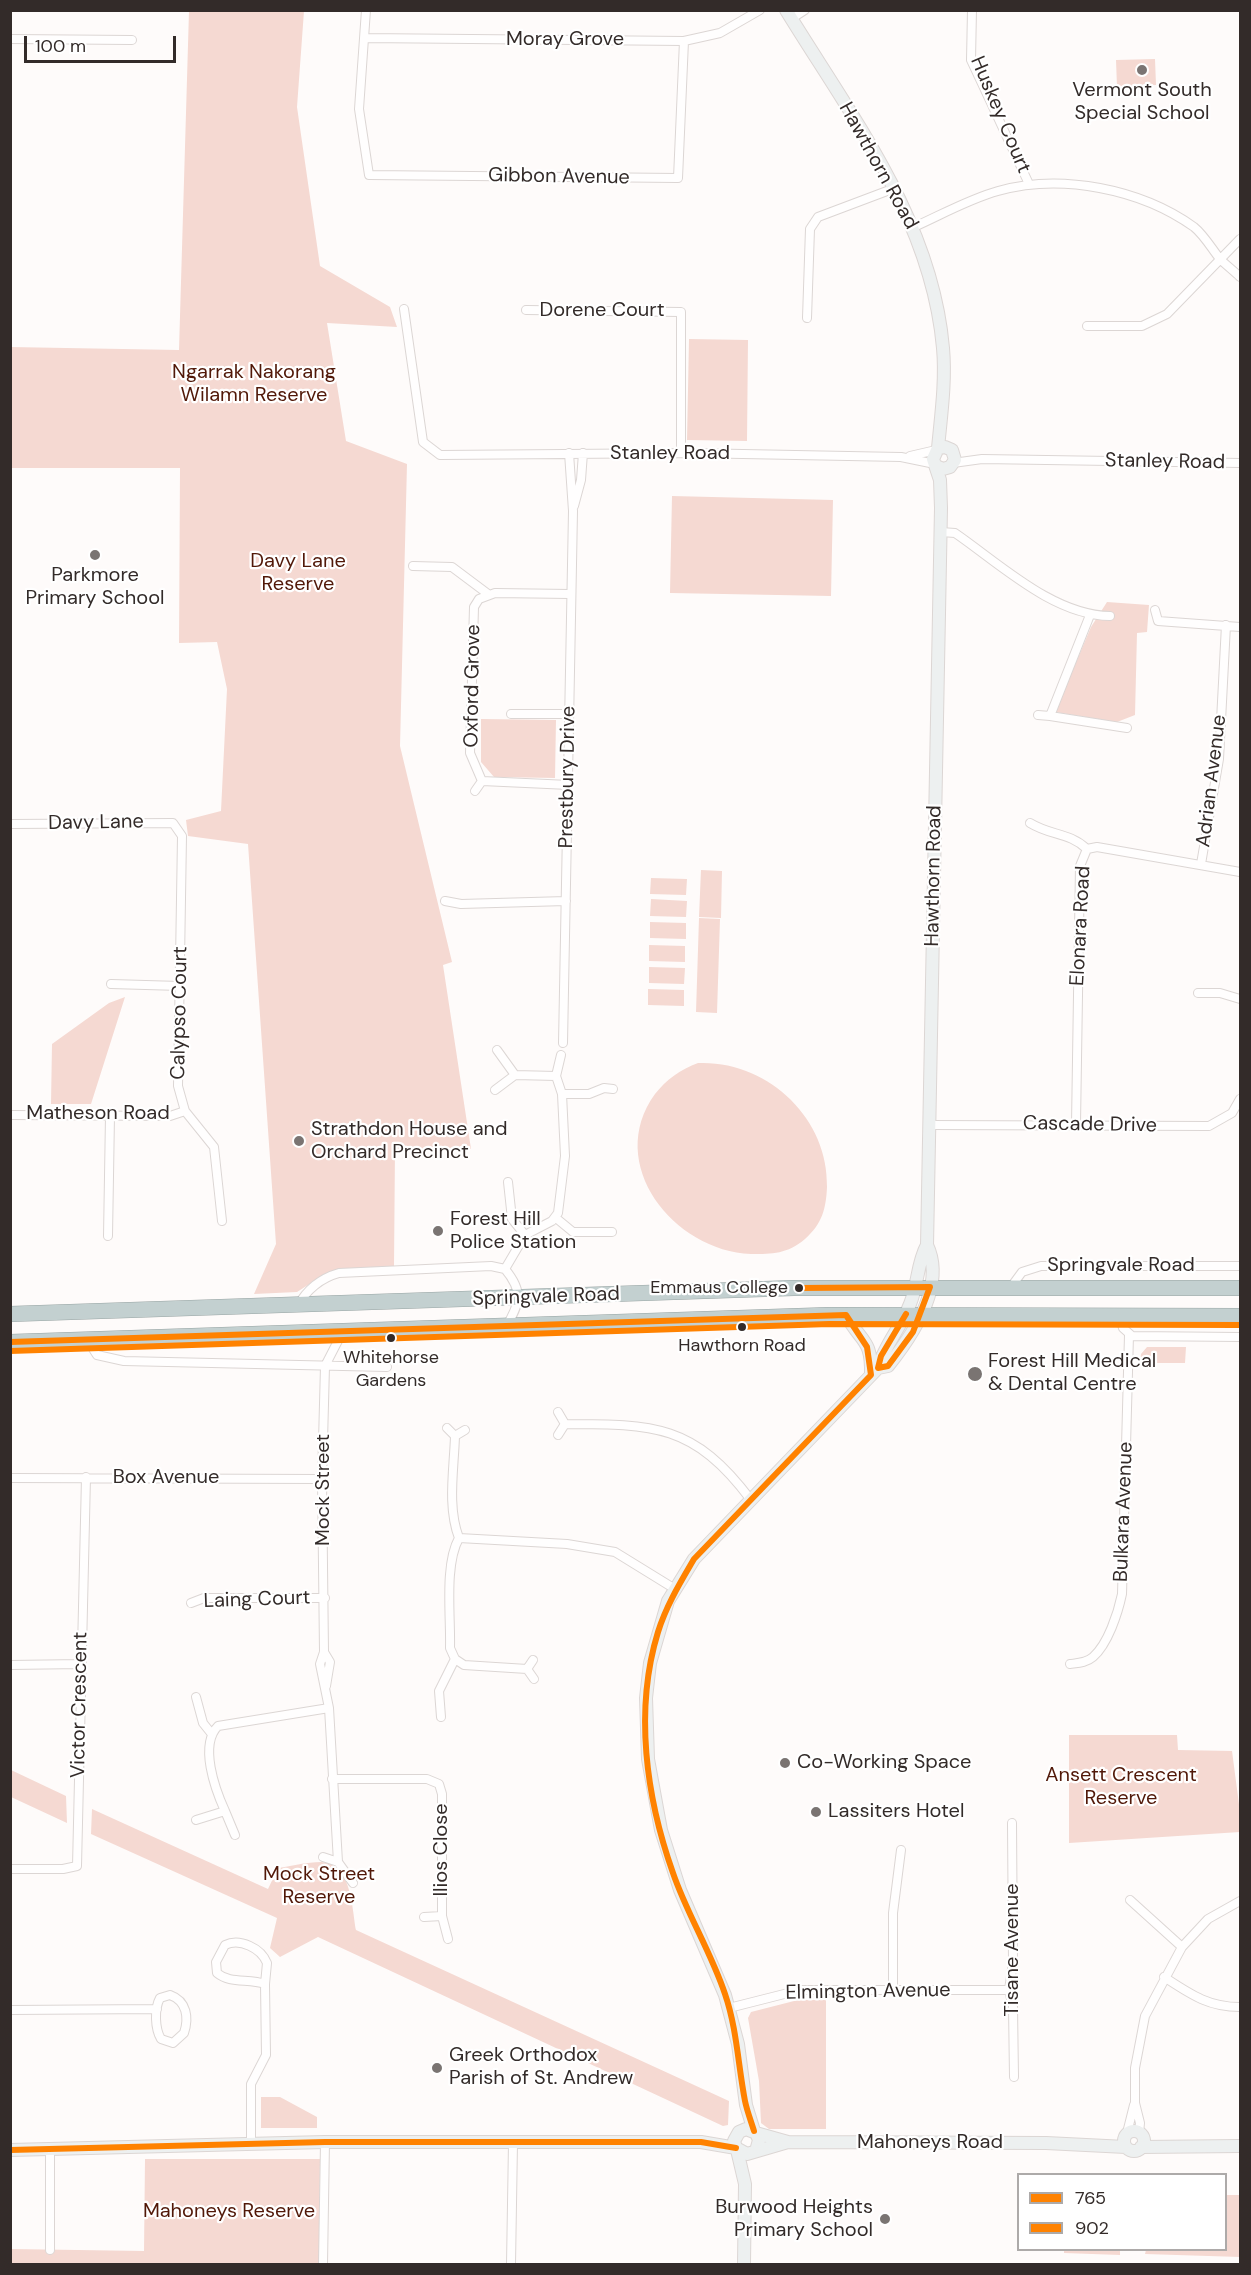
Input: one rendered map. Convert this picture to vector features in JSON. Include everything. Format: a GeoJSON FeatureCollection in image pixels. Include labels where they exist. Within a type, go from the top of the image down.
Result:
{"type":"FeatureCollection","features":[{"type":"Feature","properties":{"kind":"highway","name":"Springvale Road"},"geometry":{"type":"LineString","coordinates":[[10,1314],[771,1289],[1240,1288]]}},
{"type":"Feature","properties":{"kind":"highway","name":"Springvale Road"},"geometry":{"type":"LineString","coordinates":[[10,1342],[846,1315],[1240,1316]]}},
{"type":"Feature","properties":{"kind":"main road","name":"Hawthorn Road"},"geometry":{"type":"LineString","coordinates":[[789,15],[895,188],[914,227],[936,303],[943,349],[942,406],[937,449]]}},
{"type":"Feature","properties":{"kind":"main road","name":"Hawthorn Road"},"geometry":{"type":"LineString","coordinates":[[941,508],[952,457],[946,439],[942,406]]}},
{"type":"Feature","properties":{"kind":"main road"},"geometry":{"type":"LineString","coordinates":[[945,447],[952,457],[943,469],[936,465],[933,455],[937,449],[945,447]]}},
{"type":"Feature","properties":{"kind":"main road","name":"Hawthorn Road"},"geometry":{"type":"LineString","coordinates":[[755,2132],[746,2105],[738,2044],[729,2008],[670,1863],[656,1808],[648,1759],[646,1698],[650,1663],[662,1616],[675,1589],[701,1551],[874,1371],[888,1366],[913,1332],[913,1314],[923,1287],[922,1254],[927,1245],[941,532],[936,465]]}},
{"type":"Feature","properties":{"kind":"main road"},"geometry":{"type":"LineString","coordinates":[[846,1315],[868,1344],[874,1371]]}},
{"type":"Feature","properties":{"kind":"main road","name":"Hawthorn Road"},"geometry":{"type":"LineString","coordinates":[[738,2133],[746,2105]]}},
{"type":"Feature","properties":{"kind":"main road"},"geometry":{"type":"LineString","coordinates":[[701,2142],[746,2129],[755,2132],[759,2140],[746,2184],[744,2265]]}},
{"type":"Feature","properties":{"kind":"main road","name":"Mahoneys Road"},"geometry":{"type":"LineString","coordinates":[[755,2132],[788,2142],[1071,2144],[1132,2136],[1194,2145]]}},
{"type":"Feature","properties":{"kind":"main road"},"geometry":{"type":"LineString","coordinates":[[738,2133],[736,2149],[746,2184]]}},
{"type":"Feature","properties":{"kind":"main road","name":"Mahoneys Road"},"geometry":{"type":"LineString","coordinates":[[1132,2136],[1133,2151],[1141,2148],[1194,2145],[1240,2146]]}},
{"type":"Feature","properties":{"kind":"main road"},"geometry":{"type":"LineString","coordinates":[[10,2150],[325,2142],[701,2142],[736,2149],[743,2154],[755,2152]]}},
{"type":"Feature","properties":{"kind":"main road","name":"Mahoneys Road"},"geometry":{"type":"LineString","coordinates":[[755,2152],[788,2142]]}},
{"type":"Feature","properties":{"kind":"street"},"geometry":{"type":"LineString","coordinates":[[364,38],[366,10]]}},
{"type":"Feature","properties":{"kind":"street","name":"Moray Grove"},"geometry":{"type":"LineString","coordinates":[[364,38],[684,41],[720,33],[760,10]]}},
{"type":"Feature","properties":{"kind":"street"},"geometry":{"type":"LineString","coordinates":[[789,15],[805,10]]}},
{"type":"Feature","properties":{"kind":"street","name":"Huskey Court"},"geometry":{"type":"LineString","coordinates":[[972,10],[971,60],[1029,184]]}},
{"type":"Feature","properties":{"kind":"street","name":"Gibbon Avenue"},"geometry":{"type":"LineString","coordinates":[[364,38],[359,109],[369,175],[678,178],[684,41]]}},
{"type":"Feature","properties":{"kind":"street"},"geometry":{"type":"LineString","coordinates":[[10,39],[132,40]]}},
{"type":"Feature","properties":{"kind":"street"},"geometry":{"type":"LineString","coordinates":[[914,227],[996,191],[1029,184],[1094,187],[1127,193],[1159,206],[1196,228],[1221,260],[1240,277]]}},
{"type":"Feature","properties":{"kind":"street"},"geometry":{"type":"LineString","coordinates":[[807,318],[810,229],[818,217],[895,188]]}},
{"type":"Feature","properties":{"kind":"street"},"geometry":{"type":"LineString","coordinates":[[1087,326],[1142,326],[1167,314],[1240,238]]}},
{"type":"Feature","properties":{"kind":"street","name":"Stanley Road"},"geometry":{"type":"LineString","coordinates":[[404,309],[423,442],[440,455],[681,453],[900,457],[936,465]]}},
{"type":"Feature","properties":{"kind":"street","name":"Dorene Court"},"geometry":{"type":"LineString","coordinates":[[526,310],[681,312],[681,453]]}},
{"type":"Feature","properties":{"kind":"street","name":"Stanley Road"},"geometry":{"type":"LineString","coordinates":[[900,457],[937,449]]}},
{"type":"Feature","properties":{"kind":"street","name":"Prestbury Drive"},"geometry":{"type":"LineString","coordinates":[[563,1043],[573,511],[569,453]]}},
{"type":"Feature","properties":{"kind":"street","name":"Prestbury Drive"},"geometry":{"type":"LineString","coordinates":[[573,511],[581,480],[583,453]]}},
{"type":"Feature","properties":{"kind":"street","name":"Stanley Road"},"geometry":{"type":"LineString","coordinates":[[952,457],[1240,463]]}},
{"type":"Feature","properties":{"kind":"street"},"geometry":{"type":"LineString","coordinates":[[941,532],[955,533],[1058,604],[1090,615],[1110,616]]}},
{"type":"Feature","properties":{"kind":"street"},"geometry":{"type":"LineString","coordinates":[[413,566],[452,567],[460,570],[488,594],[570,594]]}},
{"type":"Feature","properties":{"kind":"street","name":"Oxford Grove"},"geometry":{"type":"LineString","coordinates":[[482,781],[470,753],[474,607],[479,599],[488,594]]}},
{"type":"Feature","properties":{"kind":"street"},"geometry":{"type":"LineString","coordinates":[[1155,610],[1158,621],[1240,627]]}},
{"type":"Feature","properties":{"kind":"street"},"geometry":{"type":"LineString","coordinates":[[1050,716],[1090,615]]}},
{"type":"Feature","properties":{"kind":"street","name":"Adrian Avenue"},"geometry":{"type":"LineString","coordinates":[[1201,864],[1219,759],[1226,625]]}},
{"type":"Feature","properties":{"kind":"street"},"geometry":{"type":"LineString","coordinates":[[511,714],[569,714]]}},
{"type":"Feature","properties":{"kind":"street"},"geometry":{"type":"LineString","coordinates":[[1038,715],[1127,728]]}},
{"type":"Feature","properties":{"kind":"street"},"geometry":{"type":"LineString","coordinates":[[475,791],[482,781],[569,785]]}},
{"type":"Feature","properties":{"kind":"street","name":"Davy Lane"},"geometry":{"type":"LineString","coordinates":[[10,824],[172,823],[178,831]]}},
{"type":"Feature","properties":{"kind":"street"},"geometry":{"type":"LineString","coordinates":[[1030,823],[1044,832],[1075,838],[1087,849]]}},
{"type":"Feature","properties":{"kind":"street","name":"Calypso Court"},"geometry":{"type":"LineString","coordinates":[[178,831],[183,848],[178,1086],[185,1111],[214,1147],[222,1221]]}},
{"type":"Feature","properties":{"kind":"street","name":"Elonara Road"},"geometry":{"type":"LineString","coordinates":[[1076,1124],[1080,866],[1087,849],[1097,847],[1240,872]]}},
{"type":"Feature","properties":{"kind":"street"},"geometry":{"type":"LineString","coordinates":[[445,901],[461,904],[566,901]]}},
{"type":"Feature","properties":{"kind":"street"},"geometry":{"type":"LineString","coordinates":[[111,984],[180,986]]}},
{"type":"Feature","properties":{"kind":"street"},"geometry":{"type":"LineString","coordinates":[[1198,993],[1220,993],[1240,999]]}},
{"type":"Feature","properties":{"kind":"street"},"geometry":{"type":"LineString","coordinates":[[497,1050],[515,1075]]}},
{"type":"Feature","properties":{"kind":"street"},"geometry":{"type":"LineString","coordinates":[[506,1327],[517,1309],[519,1299],[515,1284],[505,1269],[525,1235],[556,1218],[562,1197],[565,1168],[562,1094],[556,1076],[561,1055]]}},
{"type":"Feature","properties":{"kind":"street"},"geometry":{"type":"LineString","coordinates":[[495,1090],[515,1075],[556,1076]]}},
{"type":"Feature","properties":{"kind":"street"},"geometry":{"type":"LineString","coordinates":[[562,1094],[589,1094],[604,1088],[614,1089]]}},
{"type":"Feature","properties":{"kind":"street","name":"Cascade Drive"},"geometry":{"type":"LineString","coordinates":[[929,1125],[1209,1126],[1232,1113],[1240,1099]]}},
{"type":"Feature","properties":{"kind":"street","name":"Matheson Road"},"geometry":{"type":"LineString","coordinates":[[10,1115],[170,1116],[185,1111]]}},
{"type":"Feature","properties":{"kind":"street"},"geometry":{"type":"LineString","coordinates":[[108,1236],[110,1116]]}},
{"type":"Feature","properties":{"kind":"street"},"geometry":{"type":"LineString","coordinates":[[508,1182],[512,1219],[525,1235]]}},
{"type":"Feature","properties":{"kind":"street"},"geometry":{"type":"LineString","coordinates":[[556,1218],[573,1232],[612,1232]]}},
{"type":"Feature","properties":{"kind":"street","name":"Springvale Road"},"geometry":{"type":"LineString","coordinates":[[298,1306],[304,1295],[321,1280],[339,1273],[483,1266],[505,1269]]}},
{"type":"Feature","properties":{"kind":"street","name":"Springvale Road"},"geometry":{"type":"LineString","coordinates":[[1011,1287],[1017,1275],[1041,1266],[1240,1266]]}},
{"type":"Feature","properties":{"kind":"street"},"geometry":{"type":"LineString","coordinates":[[1119,1315],[1121,1324],[1129,1335],[1240,1337]]}},
{"type":"Feature","properties":{"kind":"street","name":"Mock Street"},"geometry":{"type":"LineString","coordinates":[[342,1333],[325,1366],[322,1479],[324,1652],[330,1662],[326,1686],[338,1862],[352,1883]]}},
{"type":"Feature","properties":{"kind":"street","name":"Bulkara Avenue"},"geometry":{"type":"LineString","coordinates":[[1070,1664],[1084,1662],[1099,1649],[1119,1606],[1122,1594],[1129,1335]]}},
{"type":"Feature","properties":{"kind":"street"},"geometry":{"type":"LineString","coordinates":[[88,1341],[97,1355],[120,1361],[387,1367]]}},
{"type":"Feature","properties":{"kind":"street"},"geometry":{"type":"LineString","coordinates":[[558,1412],[565,1424]]}},
{"type":"Feature","properties":{"kind":"street"},"geometry":{"type":"LineString","coordinates":[[565,1424],[641,1425],[676,1435],[709,1452],[751,1500]]}},
{"type":"Feature","properties":{"kind":"street"},"geometry":{"type":"LineString","coordinates":[[558,1435],[565,1424]]}},
{"type":"Feature","properties":{"kind":"street"},"geometry":{"type":"LineString","coordinates":[[447,1428],[455,1436],[453,1509],[454,1524],[459,1538],[454,1548],[451,1571],[450,1648],[455,1659],[464,1665],[527,1669]]}},
{"type":"Feature","properties":{"kind":"street"},"geometry":{"type":"LineString","coordinates":[[455,1436],[465,1430]]}},
{"type":"Feature","properties":{"kind":"street","name":"Victor Crescent"},"geometry":{"type":"LineString","coordinates":[[10,1869],[63,1869],[77,1866],[86,1477]]}},
{"type":"Feature","properties":{"kind":"street","name":"Box Avenue"},"geometry":{"type":"LineString","coordinates":[[10,1478],[322,1479]]}},
{"type":"Feature","properties":{"kind":"street"},"geometry":{"type":"LineString","coordinates":[[459,1538],[567,1544],[615,1552],[675,1589]]}},
{"type":"Feature","properties":{"kind":"street","name":"Laing Court"},"geometry":{"type":"LineString","coordinates":[[191,1603],[204,1598],[325,1598]]}},
{"type":"Feature","properties":{"kind":"street"},"geometry":{"type":"LineString","coordinates":[[441,1717],[439,1691],[455,1659]]}},
{"type":"Feature","properties":{"kind":"street"},"geometry":{"type":"LineString","coordinates":[[527,1669],[533,1660]]}},
{"type":"Feature","properties":{"kind":"street"},"geometry":{"type":"LineString","coordinates":[[10,1665],[81,1664]]}},
{"type":"Feature","properties":{"kind":"street"},"geometry":{"type":"LineString","coordinates":[[527,1669],[534,1679]]}},
{"type":"Feature","properties":{"kind":"street"},"geometry":{"type":"LineString","coordinates":[[196,1696],[203,1724],[211,1733]]}},
{"type":"Feature","properties":{"kind":"street"},"geometry":{"type":"LineString","coordinates":[[235,1835],[213,1780],[211,1733],[218,1726],[329,1708]]}},
{"type":"Feature","properties":{"kind":"street","name":"Ilios Close"},"geometry":{"type":"LineString","coordinates":[[332,1779],[427,1779],[438,1785],[442,1794],[442,1916],[448,1939]]}},
{"type":"Feature","properties":{"kind":"street"},"geometry":{"type":"LineString","coordinates":[[196,1820],[225,1811]]}},
{"type":"Feature","properties":{"kind":"street","name":"Tisane Avenue"},"geometry":{"type":"LineString","coordinates":[[1012,1823],[1013,1962],[1009,1990],[1013,2007],[1014,2077]]}},
{"type":"Feature","properties":{"kind":"street"},"geometry":{"type":"LineString","coordinates":[[893,1990],[893,1913],[901,1850]]}},
{"type":"Feature","properties":{"kind":"street"},"geometry":{"type":"LineString","coordinates":[[323,1857],[338,1862]]}},
{"type":"Feature","properties":{"kind":"street"},"geometry":{"type":"LineString","coordinates":[[1130,1900],[1182,1947]]}},
{"type":"Feature","properties":{"kind":"street"},"geometry":{"type":"LineString","coordinates":[[1132,2136],[1135,2068],[1140,2032],[1145,2016],[1182,1947],[1208,1919],[1240,1901]]}},
{"type":"Feature","properties":{"kind":"street","name":"Ilios Close"},"geometry":{"type":"LineString","coordinates":[[424,1917],[442,1916]]}},
{"type":"Feature","properties":{"kind":"street"},"geometry":{"type":"LineString","coordinates":[[251,2145],[251,2084],[266,2055],[267,1963],[264,1956],[241,1942],[225,1945],[216,1962],[218,1973],[224,1979],[255,1980],[265,1984]]}},
{"type":"Feature","properties":{"kind":"street"},"geometry":{"type":"LineString","coordinates":[[1164,1977],[1196,1997],[1220,2007],[1240,2007]]}},
{"type":"Feature","properties":{"kind":"street","name":"Elmington Avenue"},"geometry":{"type":"LineString","coordinates":[[729,2008],[793,1991],[1009,1990]]}},
{"type":"Feature","properties":{"kind":"street"},"geometry":{"type":"LineString","coordinates":[[165,1996],[176,1997],[182,2002],[187,2024],[179,2039],[173,2043],[160,2039],[157,2033],[157,2009],[157,2003],[165,1996]]}},
{"type":"Feature","properties":{"kind":"street"},"geometry":{"type":"LineString","coordinates":[[10,2010],[157,2009]]}},
{"type":"Feature","properties":{"kind":"street"},"geometry":{"type":"LineString","coordinates":[[323,2265],[325,2142]]}},
{"type":"Feature","properties":{"kind":"street"},"geometry":{"type":"LineString","coordinates":[[511,2265],[513,2143]]}},
{"type":"Feature","properties":{"kind":"street"},"geometry":{"type":"LineString","coordinates":[[50,2150],[50,2250]]}},
{"type":"Feature","properties":{"kind":"green space","name":"Davy Lane Reserve"},"geometry":{"type":"Polygon","coordinates":[[[189,11],[304,11],[297,107],[320,266],[390,307],[397,327],[327,323],[346,441],[407,464],[400,746],[452,962],[443,965],[471,1149],[395,1149],[394,1266],[325,1274],[297,1292],[254,1294],[276,1244],[248,844],[188,836],[186,820],[221,811],[227,689],[217,642],[179,643],[180,468],[11,468],[10,347],[179,350],[189,11]]]}},
{"type":"Feature","properties":{"kind":"green space"},"geometry":{"type":"Polygon","coordinates":[[[1155,59],[1156,85],[1117,87],[1116,60],[1155,59]]]}},
{"type":"Feature","properties":{"kind":"green space"},"geometry":{"type":"Polygon","coordinates":[[[689,339],[748,340],[747,441],[687,440],[689,339]]]}},
{"type":"Feature","properties":{"kind":"green space"},"geometry":{"type":"Polygon","coordinates":[[[672,496],[833,500],[831,596],[670,593],[672,496]]]}},
{"type":"Feature","properties":{"kind":"green space"},"geometry":{"type":"Polygon","coordinates":[[[1107,602],[1149,605],[1147,632],[1137,633],[1135,715],[1117,722],[1055,712],[1091,627],[1107,602]]]}},
{"type":"Feature","properties":{"kind":"green space"},"geometry":{"type":"Polygon","coordinates":[[[481,719],[556,720],[555,778],[494,777],[481,762],[481,719]]]}},
{"type":"Feature","properties":{"kind":"green space"},"geometry":{"type":"Polygon","coordinates":[[[701,870],[722,871],[721,918],[699,917],[701,870]]]}},
{"type":"Feature","properties":{"kind":"green space"},"geometry":{"type":"Polygon","coordinates":[[[651,878],[687,879],[686,895],[650,894],[651,878]]]}},
{"type":"Feature","properties":{"kind":"green space"},"geometry":{"type":"Polygon","coordinates":[[[651,899],[687,901],[686,917],[650,916],[651,899]]]}},
{"type":"Feature","properties":{"kind":"green space"},"geometry":{"type":"Polygon","coordinates":[[[699,918],[720,919],[717,1013],[696,1012],[699,918]]]}},
{"type":"Feature","properties":{"kind":"green space"},"geometry":{"type":"Polygon","coordinates":[[[650,922],[686,923],[686,939],[650,938],[650,922]]]}},
{"type":"Feature","properties":{"kind":"green space"},"geometry":{"type":"Polygon","coordinates":[[[649,945],[685,946],[685,962],[649,961],[649,945]]]}},
{"type":"Feature","properties":{"kind":"green space"},"geometry":{"type":"Polygon","coordinates":[[[649,967],[685,968],[684,984],[649,983],[649,967]]]}},
{"type":"Feature","properties":{"kind":"green space"},"geometry":{"type":"Polygon","coordinates":[[[648,989],[684,990],[684,1006],[648,1005],[648,989]]]}},
{"type":"Feature","properties":{"kind":"green space"},"geometry":{"type":"Polygon","coordinates":[[[125,997],[91,1104],[51,1104],[52,1044],[109,1003],[125,997]]]}},
{"type":"Feature","properties":{"kind":"green space"},"geometry":{"type":"Polygon","coordinates":[[[698,1063],[723,1065],[748,1071],[770,1083],[789,1098],[805,1117],[817,1138],[825,1162],[826,1202],[819,1222],[811,1233],[792,1248],[759,1254],[723,1249],[696,1238],[673,1221],[655,1199],[643,1175],[638,1148],[641,1121],[655,1094],[664,1084],[680,1072],[698,1063]]]}},
{"type":"Feature","properties":{"kind":"green space"},"geometry":{"type":"Polygon","coordinates":[[[1147,1347],[1186,1347],[1185,1363],[1140,1363],[1141,1354],[1147,1347]]]}},
{"type":"Feature","properties":{"kind":"green space","name":"Ansett Crescent Reserve"},"geometry":{"type":"Polygon","coordinates":[[[1069,1735],[1177,1735],[1178,1750],[1232,1751],[1240,1812],[1240,1832],[1069,1843],[1069,1735]]]}},
{"type":"Feature","properties":{"kind":"green space"},"geometry":{"type":"Polygon","coordinates":[[[11,1770],[66,1796],[67,1823],[11,1797],[11,1770]]]}},
{"type":"Feature","properties":{"kind":"green space","name":"Mock Street Reserve"},"geometry":{"type":"Polygon","coordinates":[[[92,1809],[268,1889],[278,1868],[316,1862],[331,1864],[345,1878],[349,1888],[356,1930],[729,2101],[728,2125],[723,2126],[318,1937],[280,1957],[270,1948],[277,1918],[91,1834],[92,1809]]]}},
{"type":"Feature","properties":{"kind":"green space"},"geometry":{"type":"Polygon","coordinates":[[[798,2000],[826,2000],[826,2129],[769,2129],[761,2123],[759,2081],[748,2018],[751,2012],[798,2000]]]}},
{"type":"Feature","properties":{"kind":"green space"},"geometry":{"type":"Polygon","coordinates":[[[261,2097],[280,2097],[317,2117],[317,2128],[261,2128],[261,2097]]]}},
{"type":"Feature","properties":{"kind":"green space","name":"Mahoneys Reserve"},"geometry":{"type":"Polygon","coordinates":[[[145,2159],[320,2159],[319,2264],[11,2264],[11,2249],[144,2251],[145,2159]]]}},
{"type":"Feature","properties":{"kind":"green space"},"geometry":{"type":"Polygon","coordinates":[[[1227,2195],[1240,2195],[1240,2257],[1145,2254],[1146,2251],[1227,2251],[1227,2195]]]}},
{"type":"Feature","properties":{"kind":"green space"},"geometry":{"type":"Polygon","coordinates":[[[1064,2251],[1120,2251],[1120,2255],[1064,2253],[1064,2251]]]}},
{"type":"Feature","properties":{"kind":"transit line","name":"765"},"geometry":{"type":"LineString","coordinates":[[799,1288],[930,1287],[913,1332],[888,1366],[878,1368],[881,1356],[906,1314]]}},
{"type":"Feature","properties":{"kind":"transit line","name":"765"},"geometry":{"type":"LineString","coordinates":[[10,1342],[846,1315],[867,1347],[871,1375],[694,1559],[661,1622],[646,1692],[646,1753],[656,1814],[673,1873],[725,1994],[735,2034],[745,2101],[754,2131]]}},
{"type":"Feature","properties":{"kind":"transit line","name":"902"},"geometry":{"type":"LineString","coordinates":[[10,1351],[829,1324],[1240,1325]]}},
{"type":"Feature","properties":{"kind":"transit line","name":"765"},"geometry":{"type":"LineString","coordinates":[[10,2150],[325,2142],[701,2142],[736,2148]]}},
{"type":"Feature","properties":{"kind":"place","name":"Vermont South Special School"},"geometry":{"type":"Point","coordinates":[1142,70]}},
{"type":"Feature","properties":{"kind":"place","name":"Parkmore Primary School"},"geometry":{"type":"Point","coordinates":[95,555]}},
{"type":"Feature","properties":{"kind":"place","name":"Strathdon House and Orchard Precinct"},"geometry":{"type":"Point","coordinates":[299,1141]}},
{"type":"Feature","properties":{"kind":"place","name":"Forest Hill Police Station"},"geometry":{"type":"Point","coordinates":[438,1231]}},
{"type":"Feature","properties":{"kind":"place","name":"Emmaus College"},"geometry":{"type":"Point","coordinates":[799,1288]}},
{"type":"Feature","properties":{"kind":"place","name":"Hawthorn Road"},"geometry":{"type":"Point","coordinates":[742,1327]}},
{"type":"Feature","properties":{"kind":"place","name":"Whitehorse Gardens"},"geometry":{"type":"Point","coordinates":[391,1338]}},
{"type":"Feature","properties":{"kind":"place","name":"Forest Hill Medical & Dental Centre"},"geometry":{"type":"Point","coordinates":[975,1374]}},
{"type":"Feature","properties":{"kind":"place","name":"Co-Working Space"},"geometry":{"type":"Point","coordinates":[785,1763]}},
{"type":"Feature","properties":{"kind":"place","name":"Lassiters Hotel"},"geometry":{"type":"Point","coordinates":[816,1812]}},
{"type":"Feature","properties":{"kind":"place","name":"Greek Orthodox Parish of St. Andrew"},"geometry":{"type":"Point","coordinates":[437,2068]}},
{"type":"Feature","properties":{"kind":"place","name":"Burwood Heights Primary School"},"geometry":{"type":"Point","coordinates":[885,2219]}},
{"type":"Feature","properties":{"kind":"park label","name":"Ngarrak Nakorang Wilamn Reserve"},"geometry":{"type":"Point","coordinates":[254,384]}}]}
